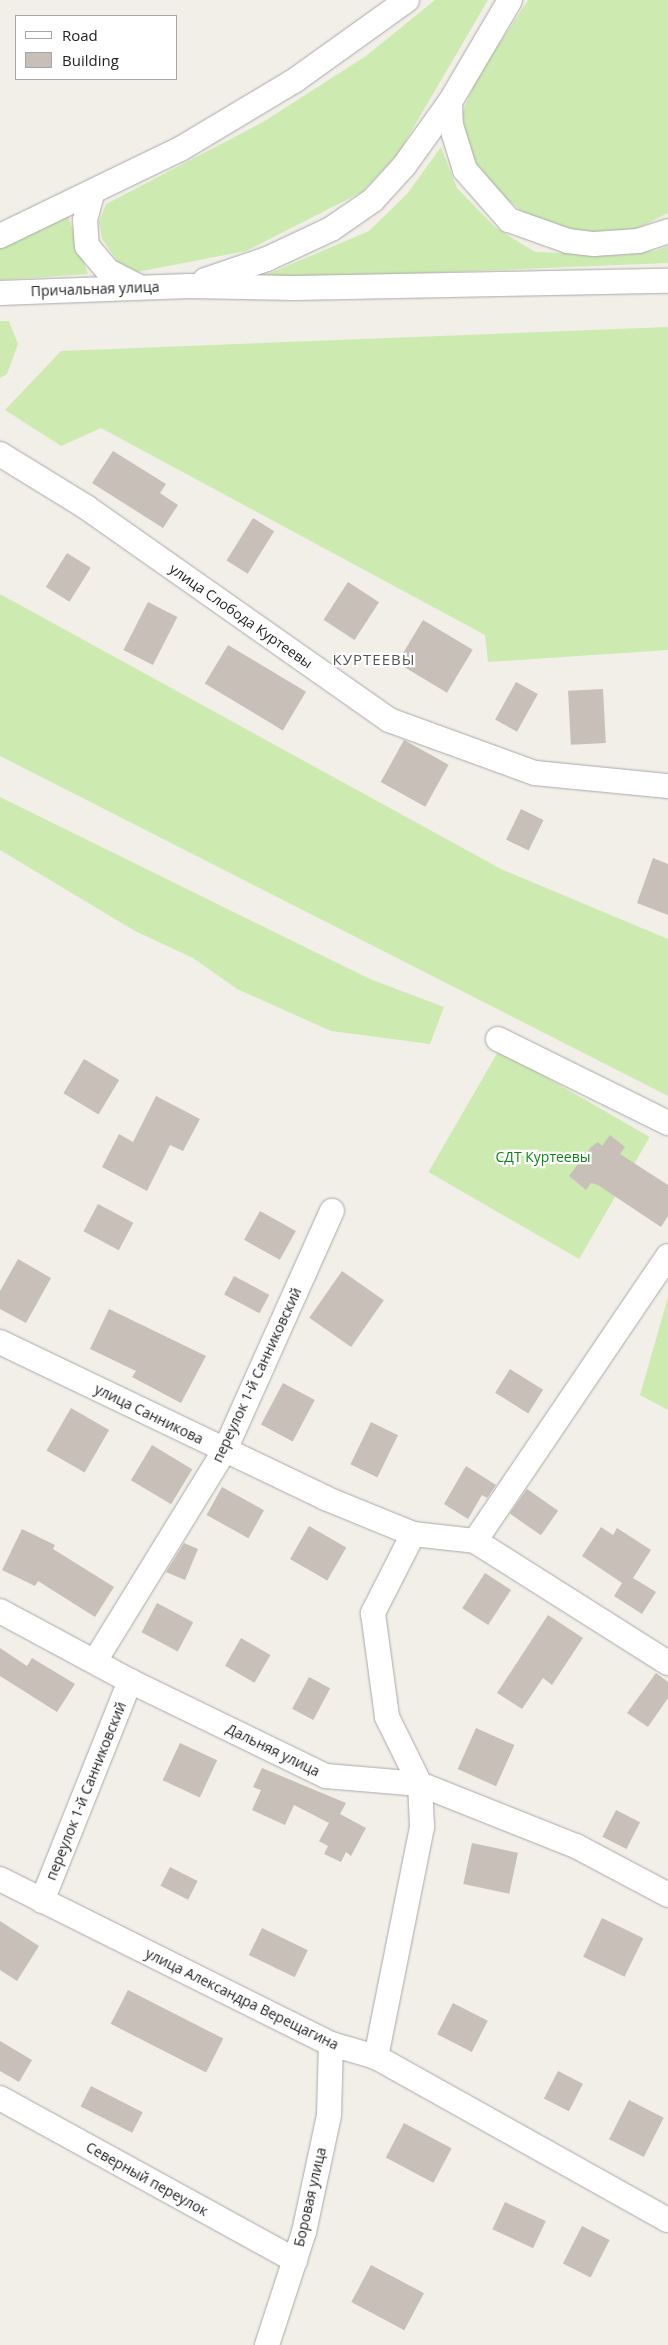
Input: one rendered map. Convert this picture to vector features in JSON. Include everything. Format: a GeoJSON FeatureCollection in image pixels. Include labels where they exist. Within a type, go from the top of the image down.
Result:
{"type":"FeatureCollection","features":[{"type":"Feature","properties":{"kind":"street"},"geometry":{"type":"LineString","coordinates":[[344,47],[383,0]]}},
{"type":"Feature","properties":{"kind":"street"},"geometry":{"type":"LineString","coordinates":[[0,236],[92,194],[182,148],[344,47],[407,0]]}},
{"type":"Feature","properties":{"kind":"street"},"geometry":{"type":"LineString","coordinates":[[190,286],[268,259],[331,230],[373,200],[404,166],[450,102],[510,0]]}},
{"type":"Feature","properties":{"kind":"street"},"geometry":{"type":"LineString","coordinates":[[450,102],[451,125],[465,170],[509,220],[560,239],[594,244],[638,241],[668,231]]}},
{"type":"Feature","properties":{"kind":"street"},"geometry":{"type":"LineString","coordinates":[[92,194],[85,220],[88,246],[108,271],[138,287]]}},
{"type":"Feature","properties":{"kind":"street","name":"Причальная улица"},"geometry":{"type":"LineString","coordinates":[[0,293],[190,286],[294,288],[668,281]]}},
{"type":"Feature","properties":{"kind":"street","name":"улица Слобода Куртеевы"},"geometry":{"type":"LineString","coordinates":[[0,454],[86,507],[389,720],[535,773],[668,786]]}},
{"type":"Feature","properties":{"kind":"street"},"geometry":{"type":"LineString","coordinates":[[498,1039],[668,1123]]}},
{"type":"Feature","properties":{"kind":"street","name":"переулок 1-й Санниковский"},"geometry":{"type":"LineString","coordinates":[[95,1661],[225,1450],[332,1211]]}},
{"type":"Feature","properties":{"kind":"street"},"geometry":{"type":"LineString","coordinates":[[668,1256],[475,1541],[668,1663]]}},
{"type":"Feature","properties":{"kind":"street","name":"улица Санникова"},"geometry":{"type":"LineString","coordinates":[[0,1342],[325,1498],[413,1534],[475,1541]]}},
{"type":"Feature","properties":{"kind":"street"},"geometry":{"type":"LineString","coordinates":[[376,2057],[422,1827],[420,1784],[388,1717],[373,1613],[413,1534]]}},
{"type":"Feature","properties":{"kind":"street","name":"Дальняя улица"},"geometry":{"type":"LineString","coordinates":[[0,1611],[130,1681],[326,1776],[420,1784],[576,1846],[668,1895]]}},
{"type":"Feature","properties":{"kind":"street","name":"переулок 1-й Санниковский"},"geometry":{"type":"LineString","coordinates":[[42,1901],[130,1681]]}},
{"type":"Feature","properties":{"kind":"street","name":"улица Александра Верещагина"},"geometry":{"type":"LineString","coordinates":[[0,1879],[331,2044],[376,2057],[668,2220]]}},
{"type":"Feature","properties":{"kind":"street","name":"Боровая улица"},"geometry":{"type":"LineString","coordinates":[[267,2345],[295,2260],[329,2115],[331,2044]]}},
{"type":"Feature","properties":{"kind":"street","name":"Северный переулок"},"geometry":{"type":"LineString","coordinates":[[0,2098],[295,2260]]}},
{"type":"Feature","properties":{"kind":"green space"},"geometry":{"type":"Polygon","coordinates":[[[435,0],[488,0],[398,154],[362,192],[246,251],[137,272],[119,263],[102,239],[99,222],[106,204],[263,122],[366,56],[435,0]]]}},
{"type":"Feature","properties":{"kind":"green space"},"geometry":{"type":"Polygon","coordinates":[[[528,0],[668,0],[668,213],[631,232],[590,233],[552,226],[520,210],[486,181],[468,148],[462,113],[477,78],[528,0]]]}},
{"type":"Feature","properties":{"kind":"green space"},"geometry":{"type":"Polygon","coordinates":[[[441,147],[457,188],[495,227],[535,252],[605,254],[655,251],[668,246],[668,263],[254,280],[369,231],[407,194],[441,147]]]}},
{"type":"Feature","properties":{"kind":"green space"},"geometry":{"type":"Polygon","coordinates":[[[68,216],[88,274],[0,280],[0,246],[68,216]]]}},
{"type":"Feature","properties":{"kind":"green space"},"geometry":{"type":"Polygon","coordinates":[[[0,321],[9,321],[18,344],[7,374],[0,378],[0,321]]]}},
{"type":"Feature","properties":{"kind":"green space"},"geometry":{"type":"Polygon","coordinates":[[[668,327],[668,650],[488,662],[485,635],[101,428],[61,446],[5,410],[61,351],[668,327]]]}},
{"type":"Feature","properties":{"kind":"green space"},"geometry":{"type":"Polygon","coordinates":[[[0,594],[501,869],[668,939],[668,1096],[0,756],[0,594]]]}},
{"type":"Feature","properties":{"kind":"green space"},"geometry":{"type":"Polygon","coordinates":[[[0,797],[370,979],[444,1007],[430,1044],[331,1031],[237,989],[193,958],[135,931],[0,850],[0,797]]]}},
{"type":"Feature","properties":{"kind":"green space","name":"СДТ Куртеевы"},"geometry":{"type":"Polygon","coordinates":[[[499,1050],[650,1137],[579,1259],[428,1172],[499,1050]]]}},
{"type":"Feature","properties":{"kind":"green space"},"geometry":{"type":"Polygon","coordinates":[[[668,1297],[668,1410],[640,1395],[668,1297]]]}},
{"type":"Feature","properties":{"kind":"building"},"geometry":{"type":"Polygon","coordinates":[[[113,451],[166,484],[160,493],[178,505],[163,528],[92,483],[113,451]]]}},
{"type":"Feature","properties":{"kind":"building"},"geometry":{"type":"Polygon","coordinates":[[[253,518],[274,531],[248,574],[227,560],[253,518]]]}},
{"type":"Feature","properties":{"kind":"building"},"geometry":{"type":"Polygon","coordinates":[[[67,553],[91,568],[70,602],[46,587],[67,553]]]}},
{"type":"Feature","properties":{"kind":"building"},"geometry":{"type":"Polygon","coordinates":[[[348,582],[379,602],[355,640],[323,620],[348,582]]]}},
{"type":"Feature","properties":{"kind":"building"},"geometry":{"type":"Polygon","coordinates":[[[148,602],[177,617],[153,665],[123,650],[148,602]]]}},
{"type":"Feature","properties":{"kind":"building"},"geometry":{"type":"Polygon","coordinates":[[[423,620],[473,650],[447,693],[397,663],[423,620]]]}},
{"type":"Feature","properties":{"kind":"building"},"geometry":{"type":"Polygon","coordinates":[[[228,645],[306,692],[283,730],[205,684],[228,645]]]}},
{"type":"Feature","properties":{"kind":"building"},"geometry":{"type":"Polygon","coordinates":[[[516,682],[538,694],[517,732],[495,720],[516,682]]]}},
{"type":"Feature","properties":{"kind":"building"},"geometry":{"type":"Polygon","coordinates":[[[603,689],[606,743],[571,745],[568,691],[603,689]]]}},
{"type":"Feature","properties":{"kind":"building"},"geometry":{"type":"Polygon","coordinates":[[[404,740],[449,765],[425,807],[381,782],[404,740]]]}},
{"type":"Feature","properties":{"kind":"building"},"geometry":{"type":"Polygon","coordinates":[[[521,809],[543,820],[529,851],[506,840],[521,809]]]}},
{"type":"Feature","properties":{"kind":"building"},"geometry":{"type":"Polygon","coordinates":[[[653,858],[668,864],[668,915],[637,903],[653,858]]]}},
{"type":"Feature","properties":{"kind":"building"},"geometry":{"type":"Polygon","coordinates":[[[84,1059],[119,1080],[99,1114],[63,1093],[84,1059]]]}},
{"type":"Feature","properties":{"kind":"building"},"geometry":{"type":"Polygon","coordinates":[[[156,1096],[200,1119],[183,1151],[170,1145],[147,1191],[102,1167],[119,1134],[133,1142],[156,1096]]]}},
{"type":"Feature","properties":{"kind":"building"},"geometry":{"type":"Polygon","coordinates":[[[610,1135],[625,1147],[620,1154],[668,1185],[668,1216],[661,1227],[598,1185],[591,1183],[586,1190],[569,1176],[591,1147],[598,1142],[602,1146],[610,1135]]]}},
{"type":"Feature","properties":{"kind":"building"},"geometry":{"type":"Polygon","coordinates":[[[98,1204],[133,1223],[119,1250],[83,1231],[98,1204]]]}},
{"type":"Feature","properties":{"kind":"building"},"geometry":{"type":"Polygon","coordinates":[[[260,1211],[296,1231],[280,1260],[244,1240],[260,1211]]]}},
{"type":"Feature","properties":{"kind":"building"},"geometry":{"type":"Polygon","coordinates":[[[18,1259],[51,1278],[26,1323],[0,1309],[0,1291],[18,1259]]]}},
{"type":"Feature","properties":{"kind":"building"},"geometry":{"type":"Polygon","coordinates":[[[342,1271],[384,1300],[351,1347],[309,1318],[342,1271]]]}},
{"type":"Feature","properties":{"kind":"building"},"geometry":{"type":"Polygon","coordinates":[[[234,1276],[269,1295],[259,1313],[224,1295],[234,1276]]]}},
{"type":"Feature","properties":{"kind":"building"},"geometry":{"type":"Polygon","coordinates":[[[109,1309],[206,1356],[181,1403],[132,1377],[136,1371],[90,1349],[109,1309]]]}},
{"type":"Feature","properties":{"kind":"building"},"geometry":{"type":"Polygon","coordinates":[[[510,1369],[543,1390],[528,1413],[495,1393],[510,1369]]]}},
{"type":"Feature","properties":{"kind":"building"},"geometry":{"type":"Polygon","coordinates":[[[283,1383],[315,1400],[293,1441],[261,1424],[283,1383]]]}},
{"type":"Feature","properties":{"kind":"building"},"geometry":{"type":"Polygon","coordinates":[[[71,1408],[109,1430],[85,1472],[46,1450],[71,1408]]]}},
{"type":"Feature","properties":{"kind":"building"},"geometry":{"type":"Polygon","coordinates":[[[371,1422],[398,1435],[377,1477],[350,1464],[371,1422]]]}},
{"type":"Feature","properties":{"kind":"building"},"geometry":{"type":"Polygon","coordinates":[[[152,1445],[192,1469],[171,1504],[131,1480],[152,1445]]]}},
{"type":"Feature","properties":{"kind":"building"},"geometry":{"type":"Polygon","coordinates":[[[466,1466],[496,1485],[487,1498],[482,1495],[468,1519],[444,1504],[466,1466]]]}},
{"type":"Feature","properties":{"kind":"building"},"geometry":{"type":"Polygon","coordinates":[[[222,1487],[264,1510],[248,1538],[206,1515],[222,1487]]]}},
{"type":"Feature","properties":{"kind":"building"},"geometry":{"type":"Polygon","coordinates":[[[527,1489],[558,1511],[541,1535],[510,1514],[527,1489]]]}},
{"type":"Feature","properties":{"kind":"building"},"geometry":{"type":"Polygon","coordinates":[[[309,1526],[346,1548],[327,1580],[290,1559],[309,1526]]]}},
{"type":"Feature","properties":{"kind":"building"},"geometry":{"type":"Polygon","coordinates":[[[601,1527],[613,1535],[617,1528],[651,1550],[633,1578],[656,1592],[642,1614],[614,1596],[622,1583],[582,1556],[601,1527]]]}},
{"type":"Feature","properties":{"kind":"building"},"geometry":{"type":"Polygon","coordinates":[[[22,1529],[55,1545],[53,1549],[114,1587],[95,1617],[38,1581],[35,1586],[2,1570],[22,1529]]]}},
{"type":"Feature","properties":{"kind":"building"},"geometry":{"type":"Polygon","coordinates":[[[184,1543],[198,1549],[185,1580],[166,1572],[184,1543]]]}},
{"type":"Feature","properties":{"kind":"building"},"geometry":{"type":"Polygon","coordinates":[[[485,1573],[511,1590],[488,1625],[462,1608],[485,1573]]]}},
{"type":"Feature","properties":{"kind":"building"},"geometry":{"type":"Polygon","coordinates":[[[157,1603],[193,1622],[178,1651],[142,1632],[157,1603]]]}},
{"type":"Feature","properties":{"kind":"building"},"geometry":{"type":"Polygon","coordinates":[[[548,1615],[583,1638],[552,1685],[543,1678],[522,1709],[497,1693],[548,1615]]]}},
{"type":"Feature","properties":{"kind":"building"},"geometry":{"type":"Polygon","coordinates":[[[241,1638],[270,1655],[254,1683],[225,1666],[241,1638]]]}},
{"type":"Feature","properties":{"kind":"building"},"geometry":{"type":"Polygon","coordinates":[[[0,1648],[27,1666],[32,1658],[75,1684],[57,1712],[0,1676],[0,1648]]]}},
{"type":"Feature","properties":{"kind":"building"},"geometry":{"type":"Polygon","coordinates":[[[656,1673],[668,1682],[668,1698],[648,1727],[627,1713],[656,1673]]]}},
{"type":"Feature","properties":{"kind":"building"},"geometry":{"type":"Polygon","coordinates":[[[309,1677],[330,1688],[313,1720],[292,1709],[309,1677]]]}},
{"type":"Feature","properties":{"kind":"building"},"geometry":{"type":"Polygon","coordinates":[[[476,1728],[514,1745],[496,1786],[458,1769],[476,1728]]]}},
{"type":"Feature","properties":{"kind":"building"},"geometry":{"type":"Polygon","coordinates":[[[180,1743],[217,1760],[200,1797],[163,1780],[180,1743]]]}},
{"type":"Feature","properties":{"kind":"building"},"geometry":{"type":"Polygon","coordinates":[[[262,1768],[346,1803],[340,1814],[366,1828],[351,1856],[346,1852],[341,1862],[324,1854],[328,1846],[319,1841],[329,1823],[294,1805],[285,1825],[252,1810],[261,1790],[253,1787],[262,1768]]]}},
{"type":"Feature","properties":{"kind":"building"},"geometry":{"type":"Polygon","coordinates":[[[616,1810],[640,1822],[626,1849],[602,1837],[616,1810]]]}},
{"type":"Feature","properties":{"kind":"building"},"geometry":{"type":"Polygon","coordinates":[[[472,1843],[518,1853],[509,1894],[463,1884],[472,1843]]]}},
{"type":"Feature","properties":{"kind":"building"},"geometry":{"type":"Polygon","coordinates":[[[170,1867],[198,1881],[188,1900],[160,1886],[170,1867]]]}},
{"type":"Feature","properties":{"kind":"building"},"geometry":{"type":"Polygon","coordinates":[[[602,1918],[643,1938],[624,1977],[583,1957],[602,1918]]]}},
{"type":"Feature","properties":{"kind":"building"},"geometry":{"type":"Polygon","coordinates":[[[0,1921],[39,1946],[17,1981],[0,1970],[0,1921]]]}},
{"type":"Feature","properties":{"kind":"building"},"geometry":{"type":"Polygon","coordinates":[[[262,1928],[308,1950],[295,1977],[249,1955],[262,1928]]]}},
{"type":"Feature","properties":{"kind":"building"},"geometry":{"type":"Polygon","coordinates":[[[128,1990],[223,2039],[206,2072],[111,2024],[128,1990]]]}},
{"type":"Feature","properties":{"kind":"building"},"geometry":{"type":"Polygon","coordinates":[[[453,2003],[488,2021],[472,2052],[437,2034],[453,2003]]]}},
{"type":"Feature","properties":{"kind":"building"},"geometry":{"type":"Polygon","coordinates":[[[0,2041],[32,2060],[19,2082],[0,2071],[0,2041]]]}},
{"type":"Feature","properties":{"kind":"building"},"geometry":{"type":"Polygon","coordinates":[[[558,2071],[583,2084],[569,2111],[544,2099],[558,2071]]]}},
{"type":"Feature","properties":{"kind":"building"},"geometry":{"type":"Polygon","coordinates":[[[91,2086],[143,2112],[132,2133],[81,2106],[91,2086]]]}},
{"type":"Feature","properties":{"kind":"building"},"geometry":{"type":"Polygon","coordinates":[[[629,2100],[664,2118],[644,2157],[609,2139],[629,2100]]]}},
{"type":"Feature","properties":{"kind":"building"},"geometry":{"type":"Polygon","coordinates":[[[404,2123],[452,2148],[433,2183],[386,2157],[404,2123]]]}},
{"type":"Feature","properties":{"kind":"building"},"geometry":{"type":"Polygon","coordinates":[[[505,2202],[546,2221],[533,2248],[492,2229],[505,2202]]]}},
{"type":"Feature","properties":{"kind":"building"},"geometry":{"type":"Polygon","coordinates":[[[582,2226],[610,2240],[591,2277],[563,2263],[582,2226]]]}},
{"type":"Feature","properties":{"kind":"building"},"geometry":{"type":"Polygon","coordinates":[[[371,2265],[424,2293],[404,2330],[351,2302],[371,2265]]]}},
{"type":"Feature","properties":{"kind":"district","name":"КУРТЕЕВЫ"},"geometry":{"type":"Point","coordinates":[374,660]}}]}
